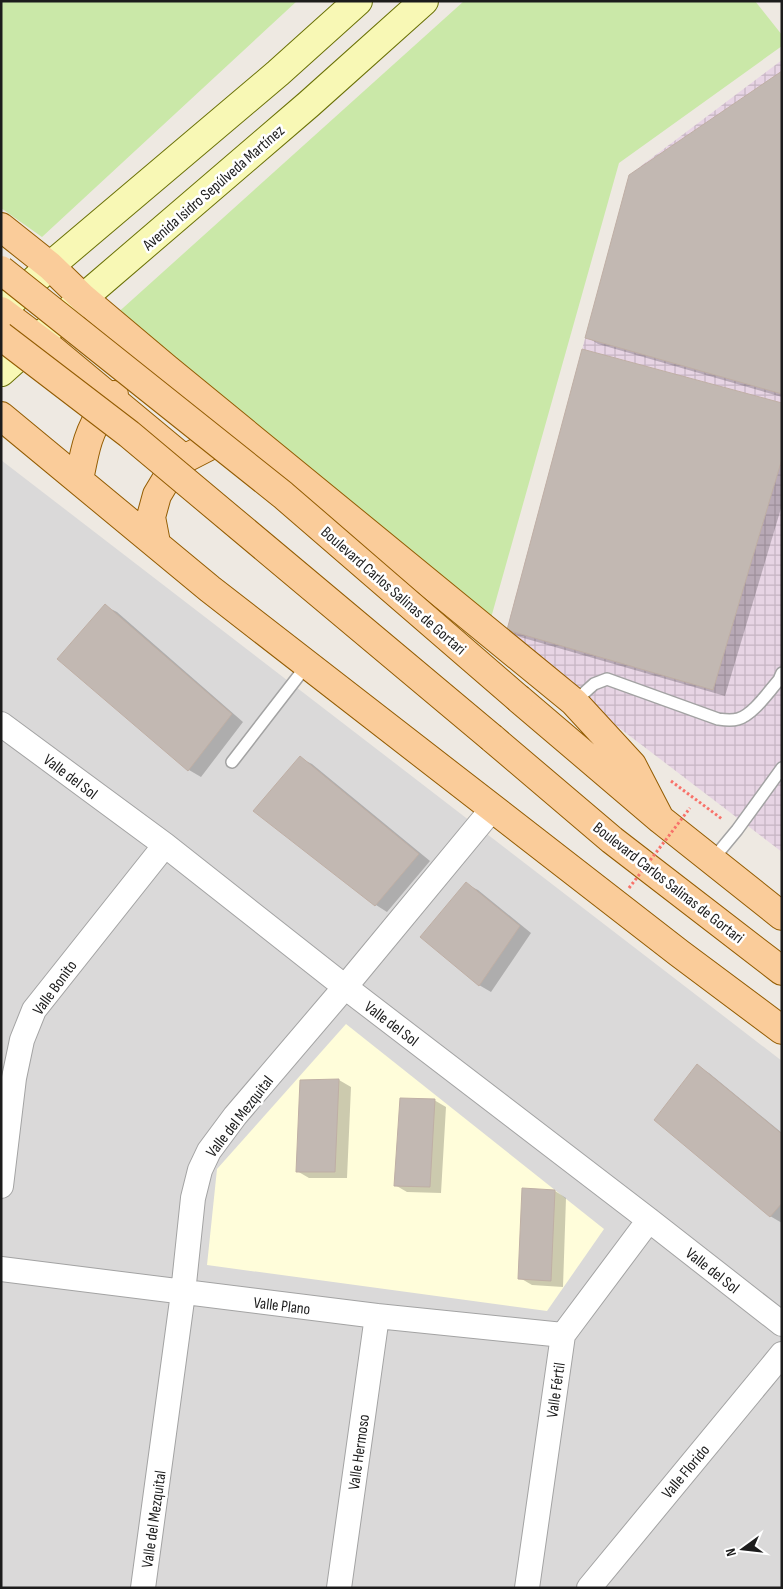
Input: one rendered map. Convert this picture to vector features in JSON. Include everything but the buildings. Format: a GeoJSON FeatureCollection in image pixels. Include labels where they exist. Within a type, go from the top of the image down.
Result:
{"type":"FeatureCollection","features":[{"type":"Feature","properties":{"kind":"main road"},"geometry":{"type":"LineString","coordinates":[[184,459],[39,338],[1,311],[50,266],[278,73],[358,1]]}},
{"type":"Feature","properties":{"kind":"main road","name":"Avenida Isidro Sepúlveda Martínez"},"geometry":{"type":"LineString","coordinates":[[1,372],[82,298],[294,116],[424,1]]}},
{"type":"Feature","properties":{"kind":"main road"},"geometry":{"type":"LineString","coordinates":[[1,227],[50,266],[82,298],[166,368],[574,702],[632,765],[660,819]]}},
{"type":"Feature","properties":{"kind":"main road","name":"Boulevard Carlos Salinas de Gortari"},"geometry":{"type":"LineString","coordinates":[[1,270],[283,495],[660,819],[782,916]]}},
{"type":"Feature","properties":{"kind":"main road","name":"Boulevard Carlos Salinas de Gortari"},"geometry":{"type":"LineString","coordinates":[[1,336],[129,434],[612,840],[782,971]]}},
{"type":"Feature","properties":{"kind":"main road"},"geometry":{"type":"LineString","coordinates":[[79,480],[88,438],[111,398],[136,380],[166,368]]}},
{"type":"Feature","properties":{"kind":"main road"},"geometry":{"type":"LineString","coordinates":[[1,416],[210,589],[679,953],[782,1030]]}},
{"type":"Feature","properties":{"kind":"main road"},"geometry":{"type":"LineString","coordinates":[[156,543],[151,517],[157,495],[172,470],[184,459],[217,442],[250,436]]}},
{"type":"Feature","properties":{"kind":"street","name":"Valle del Sol"},"geometry":{"type":"LineString","coordinates":[[1,724],[165,845],[345,987],[782,1324]]}},
{"type":"Feature","properties":{"kind":"street","name":"Valle del Mezquital"},"geometry":{"type":"LineString","coordinates":[[144,1588],[183,1293],[193,1198],[200,1170],[209,1151],[235,1116],[493,808]]}},
{"type":"Feature","properties":{"kind":"street","name":"Valle Bonito"},"geometry":{"type":"LineString","coordinates":[[1,1186],[14,1078],[22,1040],[34,1010],[165,845]]}},
{"type":"Feature","properties":{"kind":"street","name":"Valle Fértil"},"geometry":{"type":"LineString","coordinates":[[527,1588],[563,1335],[649,1220]]}},
{"type":"Feature","properties":{"kind":"street","name":"Valle Plano"},"geometry":{"type":"LineString","coordinates":[[1,1270],[377,1316],[563,1335]]}},
{"type":"Feature","properties":{"kind":"street","name":"Valle Hermoso"},"geometry":{"type":"LineString","coordinates":[[339,1588],[377,1316]]}},
{"type":"Feature","properties":{"kind":"street","name":"Valle Florido"},"geometry":{"type":"LineString","coordinates":[[589,1588],[782,1354]]}},
{"type":"Feature","properties":{"kind":"lane"},"geometry":{"type":"LineString","coordinates":[[232,762],[308,664]]}},
{"type":"Feature","properties":{"kind":"lane"},"geometry":{"type":"LineString","coordinates":[[574,702],[594,684],[607,678],[718,719],[730,720],[740,718],[750,712],[779,680],[782,673]]}},
{"type":"Feature","properties":{"kind":"lane"},"geometry":{"type":"LineString","coordinates":[[713,860],[782,768]]}},
{"type":"Feature","properties":{"kind":"path"},"geometry":{"type":"LineString","coordinates":[[667,779],[737,830]]}},
{"type":"Feature","properties":{"kind":"path"},"geometry":{"type":"LineString","coordinates":[[629,888],[690,808]]}},
{"type":"Feature","properties":{"kind":"shaded area"},"geometry":{"type":"Polygon","coordinates":[[[782,60],[782,852],[504,640],[629,175],[782,60]]]}},
{"type":"Feature","properties":{"kind":"shaded area"},"geometry":{"type":"Polygon","coordinates":[[[1,460],[782,1061],[782,1588],[1,1588],[1,460]]]}},
{"type":"Feature","properties":{"kind":"shaded area"},"geometry":{"type":"Polygon","coordinates":[[[346,1024],[604,1229],[547,1311],[207,1265],[217,1169],[346,1024]]]}},
{"type":"Feature","properties":{"kind":"green space"},"geometry":{"type":"Polygon","coordinates":[[[1,1],[297,1],[42,237],[1,208],[1,1]]]}},
{"type":"Feature","properties":{"kind":"green space"},"geometry":{"type":"Polygon","coordinates":[[[464,1],[755,1],[782,35],[782,46],[619,163],[489,625],[113,317],[464,1]]]}}]}
